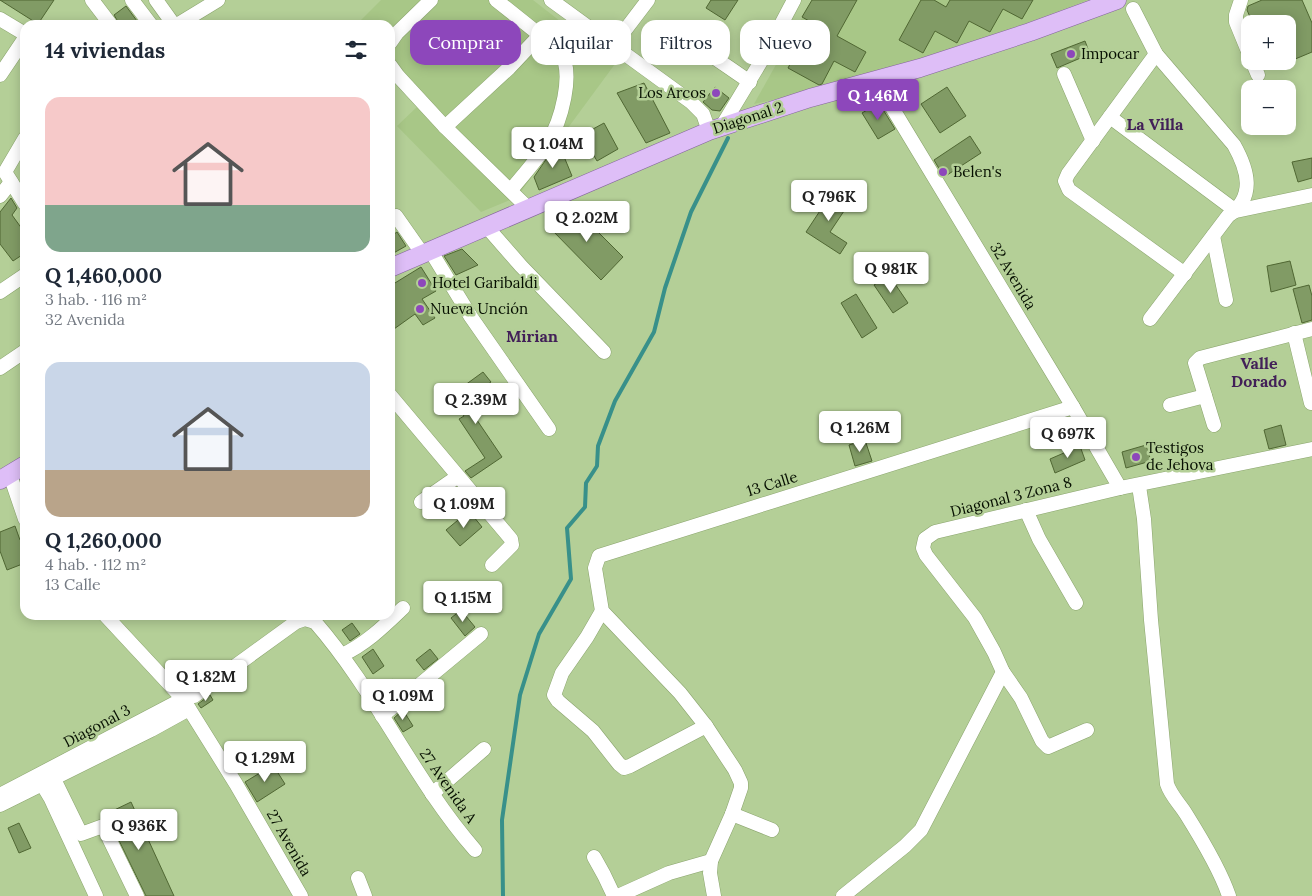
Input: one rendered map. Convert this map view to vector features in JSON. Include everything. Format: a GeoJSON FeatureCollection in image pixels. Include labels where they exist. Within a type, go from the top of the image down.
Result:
{"type":"FeatureCollection","features":[{"type":"Feature","properties":{"kind":"main road","name":"Diagonal 2"},"geometry":{"type":"LineString","coordinates":[[395,264],[716,128],[810,98],[876,81],[1030,32],[1117,0]]}},
{"type":"Feature","properties":{"kind":"main road"},"geometry":{"type":"LineString","coordinates":[[5,477],[20,468]]}},
{"type":"Feature","properties":{"kind":"street"},"geometry":{"type":"LineString","coordinates":[[92,0],[107,20]]}},
{"type":"Feature","properties":{"kind":"street"},"geometry":{"type":"LineString","coordinates":[[132,0],[147,20]]}},
{"type":"Feature","properties":{"kind":"street"},"geometry":{"type":"LineString","coordinates":[[156,0],[172,20]]}},
{"type":"Feature","properties":{"kind":"street"},"geometry":{"type":"LineString","coordinates":[[181,20],[197,5],[218,0]]}},
{"type":"Feature","properties":{"kind":"street"},"geometry":{"type":"LineString","coordinates":[[395,35],[431,0]]}},
{"type":"Feature","properties":{"kind":"street"},"geometry":{"type":"LineString","coordinates":[[496,0],[531,26]]}},
{"type":"Feature","properties":{"kind":"street"},"geometry":{"type":"LineString","coordinates":[[551,0],[578,20]]}},
{"type":"Feature","properties":{"kind":"street"},"geometry":{"type":"LineString","coordinates":[[631,23],[648,0]]}},
{"type":"Feature","properties":{"kind":"street"},"geometry":{"type":"LineString","coordinates":[[631,58],[691,102],[716,128],[750,82],[794,0]]}},
{"type":"Feature","properties":{"kind":"street"},"geometry":{"type":"LineString","coordinates":[[1241,0],[1236,15],[1236,22],[1241,34]]}},
{"type":"Feature","properties":{"kind":"street"},"geometry":{"type":"LineString","coordinates":[[1133,9],[1156,54],[1234,145],[1241,158],[1245,172],[1246,195],[1236,211]]}},
{"type":"Feature","properties":{"kind":"street"},"geometry":{"type":"LineString","coordinates":[[0,19],[20,31]]}},
{"type":"Feature","properties":{"kind":"street"},"geometry":{"type":"LineString","coordinates":[[0,75],[5,58],[20,43]]}},
{"type":"Feature","properties":{"kind":"street"},"geometry":{"type":"LineString","coordinates":[[445,127],[510,68],[531,45]]}},
{"type":"Feature","properties":{"kind":"street"},"geometry":{"type":"LineString","coordinates":[[1156,54],[1068,174],[1065,182],[1067,188],[1184,274]]}},
{"type":"Feature","properties":{"kind":"street"},"geometry":{"type":"LineString","coordinates":[[511,190],[548,143],[559,118],[567,77],[567,65]]}},
{"type":"Feature","properties":{"kind":"street"},"geometry":{"type":"LineString","coordinates":[[725,65],[750,82]]}},
{"type":"Feature","properties":{"kind":"street"},"geometry":{"type":"LineString","coordinates":[[1256,70],[1258,74]]}},
{"type":"Feature","properties":{"kind":"street"},"geometry":{"type":"LineString","coordinates":[[395,72],[445,127],[528,208]]}},
{"type":"Feature","properties":{"kind":"street"},"geometry":{"type":"LineString","coordinates":[[1064,74],[1093,141]]}},
{"type":"Feature","properties":{"kind":"street","name":"32 Avenida"},"geometry":{"type":"LineString","coordinates":[[876,81],[1074,408],[1120,488]]}},
{"type":"Feature","properties":{"kind":"street"},"geometry":{"type":"LineString","coordinates":[[1110,117],[1236,211]]}},
{"type":"Feature","properties":{"kind":"street"},"geometry":{"type":"LineString","coordinates":[[20,147],[6,172],[20,196]]}},
{"type":"Feature","properties":{"kind":"street"},"geometry":{"type":"LineString","coordinates":[[0,196],[11,182]]}},
{"type":"Feature","properties":{"kind":"street"},"geometry":{"type":"LineString","coordinates":[[1150,319],[1228,216],[1236,211],[1312,194]]}},
{"type":"Feature","properties":{"kind":"street"},"geometry":{"type":"LineString","coordinates":[[396,216],[426,252],[549,429]]}},
{"type":"Feature","properties":{"kind":"street"},"geometry":{"type":"LineString","coordinates":[[486,226],[521,266],[604,352]]}},
{"type":"Feature","properties":{"kind":"street"},"geometry":{"type":"LineString","coordinates":[[1212,236],[1226,300]]}},
{"type":"Feature","properties":{"kind":"street"},"geometry":{"type":"LineString","coordinates":[[0,292],[20,278]]}},
{"type":"Feature","properties":{"kind":"street"},"geometry":{"type":"LineString","coordinates":[[1214,425],[1195,363],[1196,360],[1312,329]]}},
{"type":"Feature","properties":{"kind":"street"},"geometry":{"type":"LineString","coordinates":[[1294,333],[1311,403]]}},
{"type":"Feature","properties":{"kind":"street"},"geometry":{"type":"LineString","coordinates":[[0,368],[20,355]]}},
{"type":"Feature","properties":{"kind":"street"},"geometry":{"type":"LineString","coordinates":[[1170,405],[1205,396]]}},
{"type":"Feature","properties":{"kind":"street"},"geometry":{"type":"LineString","coordinates":[[395,401],[510,539],[512,543],[492,565]]}},
{"type":"Feature","properties":{"kind":"street","name":"13 Calle"},"geometry":{"type":"LineString","coordinates":[[602,611],[595,568],[597,560],[602,554],[1074,408]]}},
{"type":"Feature","properties":{"kind":"street","name":"Diagonal 3 Zona 8"},"geometry":{"type":"LineString","coordinates":[[1003,672],[975,618],[926,555],[923,548],[925,539],[935,532],[1120,488],[1139,486],[1312,449]]}},
{"type":"Feature","properties":{"kind":"street"},"geometry":{"type":"LineString","coordinates":[[5,477],[20,508]]}},
{"type":"Feature","properties":{"kind":"street"},"geometry":{"type":"LineString","coordinates":[[421,502],[457,477]]}},
{"type":"Feature","properties":{"kind":"street"},"geometry":{"type":"LineString","coordinates":[[1139,486],[1144,520],[1151,620],[1167,784],[1169,791],[1187,814],[1202,840],[1226,887],[1228,896]]}},
{"type":"Feature","properties":{"kind":"street"},"geometry":{"type":"LineString","coordinates":[[1026,510],[1036,533],[1076,603]]}},
{"type":"Feature","properties":{"kind":"street"},"geometry":{"type":"LineString","coordinates":[[395,615],[403,608]]}},
{"type":"Feature","properties":{"kind":"street"},"geometry":{"type":"LineString","coordinates":[[706,726],[624,768],[618,764],[593,731],[558,701],[554,695],[562,672],[587,637],[602,611],[680,694],[706,726],[742,783],[732,814],[711,861],[710,873],[714,896]]}},
{"type":"Feature","properties":{"kind":"street","name":"27 Avenida"},"geometry":{"type":"LineString","coordinates":[[110,620],[186,704],[231,776],[301,896]]}},
{"type":"Feature","properties":{"kind":"street","name":"Diagonal 3"},"geometry":{"type":"LineString","coordinates":[[0,805],[151,730],[194,696],[301,620]]}},
{"type":"Feature","properties":{"kind":"street","name":"27 Avenida A"},"geometry":{"type":"LineString","coordinates":[[310,620],[315,622],[342,655],[432,794],[475,850]]}},
{"type":"Feature","properties":{"kind":"street"},"geometry":{"type":"LineString","coordinates":[[342,655],[375,634],[390,620]]}},
{"type":"Feature","properties":{"kind":"street"},"geometry":{"type":"LineString","coordinates":[[382,716],[481,634]]}},
{"type":"Feature","properties":{"kind":"street"},"geometry":{"type":"LineString","coordinates":[[843,896],[905,846],[921,830],[1003,672],[1021,698],[1040,737],[1048,747],[1087,730]]}},
{"type":"Feature","properties":{"kind":"street","name":"Diagonal 3"},"geometry":{"type":"LineString","coordinates":[[0,795],[186,704]]}},
{"type":"Feature","properties":{"kind":"street"},"geometry":{"type":"LineString","coordinates":[[432,794],[484,749]]}},
{"type":"Feature","properties":{"kind":"street"},"geometry":{"type":"LineString","coordinates":[[48,782],[51,799],[96,896]]}},
{"type":"Feature","properties":{"kind":"street"},"geometry":{"type":"LineString","coordinates":[[48,782],[81,834],[103,826],[136,896]]}},
{"type":"Feature","properties":{"kind":"street"},"geometry":{"type":"LineString","coordinates":[[732,814],[772,830]]}},
{"type":"Feature","properties":{"kind":"street"},"geometry":{"type":"LineString","coordinates":[[594,857],[614,896]]}},
{"type":"Feature","properties":{"kind":"street"},"geometry":{"type":"LineString","coordinates":[[629,894],[669,873],[711,861]]}},
{"type":"Feature","properties":{"kind":"street"},"geometry":{"type":"LineString","coordinates":[[358,878],[365,896]]}},
{"type":"Feature","properties":{"kind":"shaded area"},"geometry":{"type":"Polygon","coordinates":[[[381,0],[533,0],[559,20],[531,20],[531,65],[614,65],[517,197],[481,212],[397,126],[419,105],[395,81],[395,20],[361,20],[381,0]]]}},
{"type":"Feature","properties":{"kind":"shaded area"},"geometry":{"type":"Polygon","coordinates":[[[812,0],[1088,0],[915,65],[848,83],[754,104],[776,65],[830,65],[830,20],[801,20],[812,0]]]}},
{"type":"Feature","properties":{"kind":"building"},"geometry":{"type":"Polygon","coordinates":[[[0,0],[54,0],[41,20],[32,20],[0,0]]]}},
{"type":"Feature","properties":{"kind":"building"},"geometry":{"type":"Polygon","coordinates":[[[711,0],[738,0],[725,20],[706,8],[711,0]]]}},
{"type":"Feature","properties":{"kind":"building"},"geometry":{"type":"Polygon","coordinates":[[[812,0],[857,0],[837,36],[866,52],[855,72],[834,61],[822,84],[819,85],[788,68],[790,65],[830,65],[830,20],[807,20],[802,17],[812,0]]]}},
{"type":"Feature","properties":{"kind":"building"},"geometry":{"type":"Polygon","coordinates":[[[921,0],[934,0],[946,7],[950,0],[1033,0],[1022,19],[1003,9],[990,32],[969,21],[957,43],[935,31],[923,53],[899,40],[921,0]]]}},
{"type":"Feature","properties":{"kind":"building"},"geometry":{"type":"Polygon","coordinates":[[[1262,0],[1302,0],[1312,23],[1312,52],[1296,59],[1296,15],[1249,15],[1248,6],[1262,0]]]}},
{"type":"Feature","properties":{"kind":"building"},"geometry":{"type":"Polygon","coordinates":[[[126,6],[136,20],[117,20],[114,15],[126,6]]]}},
{"type":"Feature","properties":{"kind":"building","name":"Impocar"},"geometry":{"type":"Polygon","coordinates":[[[1085,41],[1090,54],[1057,68],[1051,54],[1085,41]]]}},
{"type":"Feature","properties":{"kind":"building"},"geometry":{"type":"Polygon","coordinates":[[[644,83],[670,133],[646,143],[617,93],[644,83]]]}},
{"type":"Feature","properties":{"kind":"building","name":"Los Arcos"},"geometry":{"type":"Polygon","coordinates":[[[715,87],[729,98],[720,111],[712,110],[703,102],[715,87]]]}},
{"type":"Feature","properties":{"kind":"building"},"geometry":{"type":"Polygon","coordinates":[[[947,87],[966,116],[940,133],[921,104],[947,87]]]}},
{"type":"Feature","properties":{"kind":"building"},"geometry":{"type":"Polygon","coordinates":[[[879,103],[895,129],[878,139],[862,113],[879,103]]]}},
{"type":"Feature","properties":{"kind":"building"},"geometry":{"type":"Polygon","coordinates":[[[604,123],[618,149],[597,161],[582,135],[604,123]]]}},
{"type":"Feature","properties":{"kind":"building"},"geometry":{"type":"Polygon","coordinates":[[[970,136],[981,153],[944,177],[934,160],[970,136]]]}},
{"type":"Feature","properties":{"kind":"building"},"geometry":{"type":"Polygon","coordinates":[[[558,142],[572,176],[539,190],[534,177],[558,142]]]}},
{"type":"Feature","properties":{"kind":"building"},"geometry":{"type":"Polygon","coordinates":[[[1312,158],[1312,178],[1298,182],[1292,162],[1312,158]]]}},
{"type":"Feature","properties":{"kind":"building"},"geometry":{"type":"Polygon","coordinates":[[[833,191],[850,202],[830,232],[847,243],[840,254],[806,232],[833,191]]]}},
{"type":"Feature","properties":{"kind":"building"},"geometry":{"type":"Polygon","coordinates":[[[11,198],[17,208],[12,215],[20,226],[20,256],[13,261],[0,244],[0,212],[11,198]]]}},
{"type":"Feature","properties":{"kind":"building"},"geometry":{"type":"Polygon","coordinates":[[[573,207],[623,257],[601,280],[551,229],[573,207]]]}},
{"type":"Feature","properties":{"kind":"building"},"geometry":{"type":"Polygon","coordinates":[[[397,232],[406,246],[395,252],[395,233],[397,232]]]}},
{"type":"Feature","properties":{"kind":"building"},"geometry":{"type":"Polygon","coordinates":[[[462,249],[478,265],[456,275],[444,256],[462,249]]]}},
{"type":"Feature","properties":{"kind":"building"},"geometry":{"type":"Polygon","coordinates":[[[1290,261],[1296,285],[1271,292],[1267,266],[1290,261]]]}},
{"type":"Feature","properties":{"kind":"building"},"geometry":{"type":"Polygon","coordinates":[[[421,267],[436,291],[422,299],[435,318],[423,325],[415,314],[395,328],[395,283],[421,267]]]}},
{"type":"Feature","properties":{"kind":"building"},"geometry":{"type":"Polygon","coordinates":[[[889,275],[908,303],[893,313],[874,285],[889,275]]]}},
{"type":"Feature","properties":{"kind":"building"},"geometry":{"type":"Polygon","coordinates":[[[1309,285],[1312,296],[1312,320],[1302,323],[1293,289],[1309,285]]]}},
{"type":"Feature","properties":{"kind":"building"},"geometry":{"type":"Polygon","coordinates":[[[856,294],[877,328],[862,338],[841,303],[856,294]]]}},
{"type":"Feature","properties":{"kind":"building"},"geometry":{"type":"Polygon","coordinates":[[[483,372],[491,382],[464,401],[502,457],[471,478],[465,471],[485,458],[459,419],[464,416],[450,396],[483,372]]]}},
{"type":"Feature","properties":{"kind":"building"},"geometry":{"type":"Polygon","coordinates":[[[1281,425],[1286,445],[1269,449],[1264,430],[1281,425]]]}},
{"type":"Feature","properties":{"kind":"building"},"geometry":{"type":"Polygon","coordinates":[[[865,440],[872,461],[855,466],[849,445],[865,440]]]}},
{"type":"Feature","properties":{"kind":"building","name":"Testigos de Jehova"},"geometry":{"type":"Polygon","coordinates":[[[1146,445],[1151,461],[1126,468],[1122,452],[1146,445]]]}},
{"type":"Feature","properties":{"kind":"building"},"geometry":{"type":"Polygon","coordinates":[[[1080,446],[1085,460],[1055,473],[1050,459],[1080,446]]]}},
{"type":"Feature","properties":{"kind":"building"},"geometry":{"type":"Polygon","coordinates":[[[469,511],[482,527],[460,546],[446,530],[469,511]]]}},
{"type":"Feature","properties":{"kind":"building"},"geometry":{"type":"Polygon","coordinates":[[[15,526],[20,540],[20,565],[7,570],[0,551],[0,532],[15,526]]]}},
{"type":"Feature","properties":{"kind":"building"},"geometry":{"type":"Polygon","coordinates":[[[461,610],[475,627],[465,636],[451,618],[461,610]]]}},
{"type":"Feature","properties":{"kind":"building"},"geometry":{"type":"Polygon","coordinates":[[[352,623],[360,634],[350,641],[342,630],[352,623]]]}},
{"type":"Feature","properties":{"kind":"building"},"geometry":{"type":"Polygon","coordinates":[[[373,649],[384,666],[373,674],[362,657],[373,649]]]}},
{"type":"Feature","properties":{"kind":"building"},"geometry":{"type":"Polygon","coordinates":[[[430,649],[438,659],[424,670],[416,660],[430,649]]]}},
{"type":"Feature","properties":{"kind":"building"},"geometry":{"type":"Polygon","coordinates":[[[393,679],[401,689],[390,698],[383,688],[393,679]]]}},
{"type":"Feature","properties":{"kind":"building"},"geometry":{"type":"Polygon","coordinates":[[[210,695],[213,700],[201,708],[198,704],[210,695]]]}},
{"type":"Feature","properties":{"kind":"building"},"geometry":{"type":"Polygon","coordinates":[[[403,710],[413,726],[403,732],[394,718],[403,710]]]}},
{"type":"Feature","properties":{"kind":"building"},"geometry":{"type":"Polygon","coordinates":[[[273,765],[285,784],[257,802],[245,782],[273,765]]]}},
{"type":"Feature","properties":{"kind":"building"},"geometry":{"type":"Polygon","coordinates":[[[131,802],[174,896],[146,896],[106,814],[131,802]]]}},
{"type":"Feature","properties":{"kind":"building"},"geometry":{"type":"Polygon","coordinates":[[[19,823],[31,848],[19,853],[8,828],[19,823]]]}},
{"type":"Feature","properties":{"kind":"waterway"},"geometry":{"type":"LineString","coordinates":[[503,896],[502,820],[520,695],[539,634],[571,579],[567,528],[585,507],[586,483],[597,466],[598,446],[615,401],[654,332],[665,288],[691,212],[728,138]]}},
{"type":"Feature","properties":{"kind":"place","name":"Impocar"},"geometry":{"type":"Point","coordinates":[1071,54]}},
{"type":"Feature","properties":{"kind":"place","name":"Los Arcos"},"geometry":{"type":"Point","coordinates":[716,93]}},
{"type":"Feature","properties":{"kind":"place","name":"Belen's"},"geometry":{"type":"Point","coordinates":[943,172]}},
{"type":"Feature","properties":{"kind":"place","name":"Hotel Garibaldi"},"geometry":{"type":"Point","coordinates":[422,283]}},
{"type":"Feature","properties":{"kind":"place","name":"Nueva Unción"},"geometry":{"type":"Point","coordinates":[420,309]}},
{"type":"Feature","properties":{"kind":"place","name":"Testigos de Jehova"},"geometry":{"type":"Point","coordinates":[1136,457]}},
{"type":"Feature","properties":{"kind":"district","name":"La Villa"},"geometry":{"type":"Point","coordinates":[1155,124]}},
{"type":"Feature","properties":{"kind":"district","name":"Mirian"},"geometry":{"type":"Point","coordinates":[532,336]}},
{"type":"Feature","properties":{"kind":"district","name":"Valle Dorado"},"geometry":{"type":"Point","coordinates":[1259,372]}}]}
